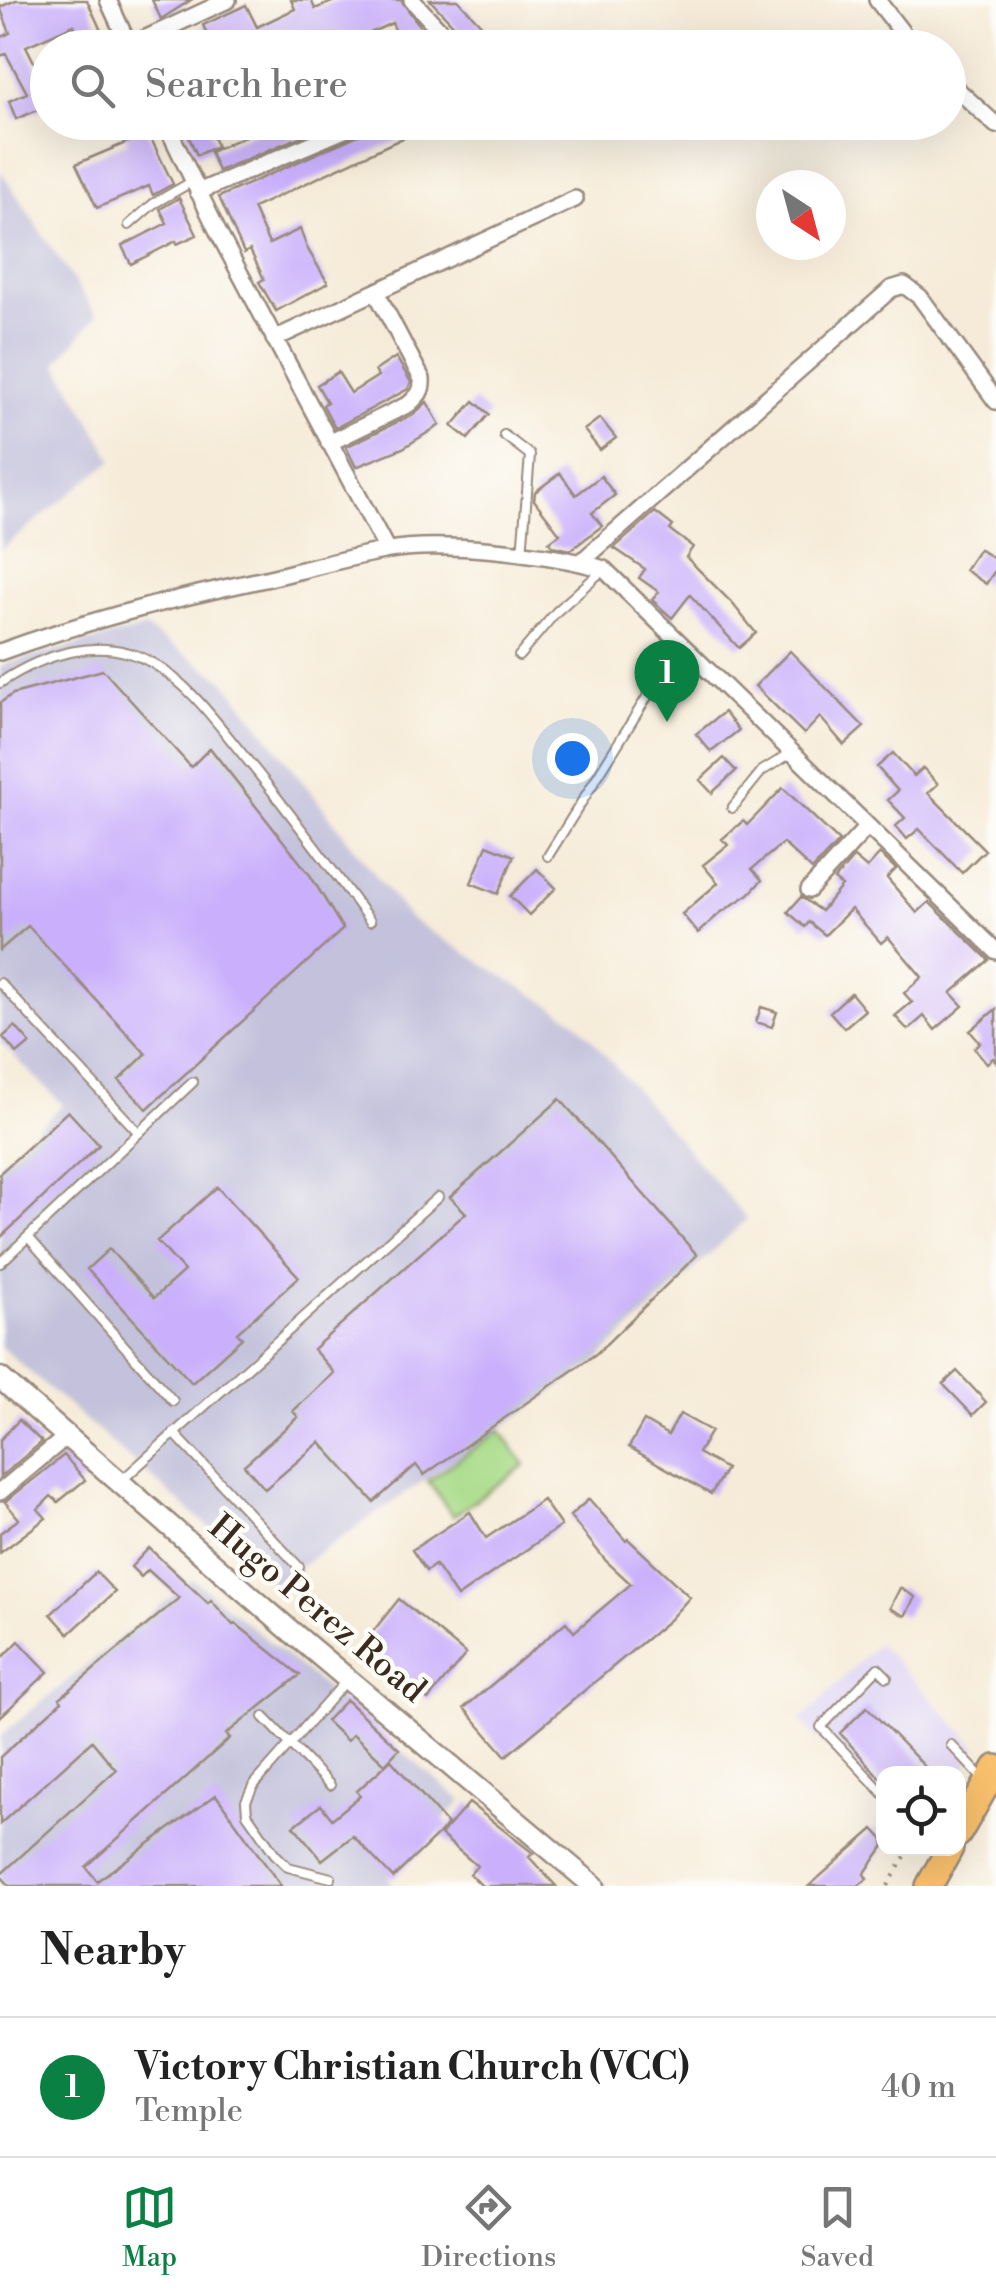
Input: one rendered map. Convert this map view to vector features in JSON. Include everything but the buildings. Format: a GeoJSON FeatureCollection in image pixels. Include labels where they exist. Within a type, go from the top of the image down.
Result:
{"type":"FeatureCollection","features":[{"type":"Feature","properties":{"kind":"main road"},"geometry":{"type":"LineString","coordinates":[[966,1820],[992,1776]]}},
{"type":"Feature","properties":{"kind":"main road"},"geometry":{"type":"LineString","coordinates":[[929,1886],[946,1856]]}},
{"type":"Feature","properties":{"kind":"street"},"geometry":{"type":"LineString","coordinates":[[108,0],[122,30]]}},
{"type":"Feature","properties":{"kind":"street"},"geometry":{"type":"LineString","coordinates":[[165,30],[228,0]]}},
{"type":"Feature","properties":{"kind":"street"},"geometry":{"type":"LineString","coordinates":[[412,0],[440,30]]}},
{"type":"Feature","properties":{"kind":"street"},"geometry":{"type":"LineString","coordinates":[[877,0],[900,30]]}},
{"type":"Feature","properties":{"kind":"street"},"geometry":{"type":"LineString","coordinates":[[966,98],[996,125]]}},
{"type":"Feature","properties":{"kind":"street"},"geometry":{"type":"LineString","coordinates":[[173,140],[387,550]]}},
{"type":"Feature","properties":{"kind":"street"},"geometry":{"type":"LineString","coordinates":[[195,187],[316,140]]}},
{"type":"Feature","properties":{"kind":"street"},"geometry":{"type":"LineString","coordinates":[[274,339],[575,199]]}},
{"type":"Feature","properties":{"kind":"street"},"geometry":{"type":"LineString","coordinates":[[581,562],[891,289],[904,285],[920,297],[996,402]]}},
{"type":"Feature","properties":{"kind":"street"},"geometry":{"type":"LineString","coordinates":[[329,443],[409,404],[419,396],[422,387],[422,379],[377,294]]}},
{"type":"Feature","properties":{"kind":"street"},"geometry":{"type":"LineString","coordinates":[[0,652],[58,630],[169,599],[387,550],[438,546],[581,562],[604,569],[996,951]]}},
{"type":"Feature","properties":{"kind":"street"},"geometry":{"type":"LineString","coordinates":[[809,890],[866,828]]}},
{"type":"Feature","properties":{"kind":"street","name":"Hugo Perez Road"},"geometry":{"type":"LineString","coordinates":[[0,1378],[594,1886]]}},
{"type":"Feature","properties":{"kind":"street"},"geometry":{"type":"LineString","coordinates":[[0,1492],[67,1436]]}},
{"type":"Feature","properties":{"kind":"lane"},"geometry":{"type":"LineString","coordinates":[[129,225],[153,204],[195,187]]}},
{"type":"Feature","properties":{"kind":"lane"},"geometry":{"type":"LineString","coordinates":[[504,435],[530,454],[522,554]]}},
{"type":"Feature","properties":{"kind":"lane"},"geometry":{"type":"LineString","coordinates":[[519,656],[556,612],[604,569]]}},
{"type":"Feature","properties":{"kind":"lane"},"geometry":{"type":"LineString","coordinates":[[548,856],[680,644]]}},
{"type":"Feature","properties":{"kind":"lane"},"geometry":{"type":"LineString","coordinates":[[0,683],[30,663],[80,649],[118,652],[151,662],[193,694],[289,810],[370,921]]}},
{"type":"Feature","properties":{"kind":"lane"},"geometry":{"type":"LineString","coordinates":[[732,808],[762,770],[790,753]]}},
{"type":"Feature","properties":{"kind":"lane"},"geometry":{"type":"LineString","coordinates":[[0,983],[139,1133]]}},
{"type":"Feature","properties":{"kind":"lane"},"geometry":{"type":"LineString","coordinates":[[0,1264],[193,1082]]}},
{"type":"Feature","properties":{"kind":"lane"},"geometry":{"type":"LineString","coordinates":[[119,1482],[438,1197]]}},
{"type":"Feature","properties":{"kind":"lane"},"geometry":{"type":"LineString","coordinates":[[28,1237],[173,1401]]}},
{"type":"Feature","properties":{"kind":"lane"},"geometry":{"type":"LineString","coordinates":[[174,1433],[298,1568]]}},
{"type":"Feature","properties":{"kind":"lane"},"geometry":{"type":"LineString","coordinates":[[876,1786],[821,1728],[878,1668],[887,1677]]}},
{"type":"Feature","properties":{"kind":"lane"},"geometry":{"type":"LineString","coordinates":[[330,1878],[288,1867],[247,1814],[246,1800],[253,1786],[348,1679]]}},
{"type":"Feature","properties":{"kind":"lane"},"geometry":{"type":"LineString","coordinates":[[264,1718],[330,1785]]}},
{"type":"Feature","properties":{"kind":"lane"},"geometry":{"type":"LineString","coordinates":[[951,1745],[992,1776]]}},
{"type":"Feature","properties":{"kind":"path"},"geometry":{"type":"LineString","coordinates":[[888,1886],[907,1856]]}},
{"type":"Feature","properties":{"kind":"shaded area"},"geometry":{"type":"Polygon","coordinates":[[[0,170],[97,316],[57,363],[113,460],[0,550],[0,170]]]}},
{"type":"Feature","properties":{"kind":"shaded area"},"geometry":{"type":"Polygon","coordinates":[[[145,628],[224,680],[409,918],[576,1021],[747,1219],[595,1363],[274,1584],[0,1346],[0,1163],[63,1105],[0,1042],[0,668],[145,628]]]}},
{"type":"Feature","properties":{"kind":"shaded area"},"geometry":{"type":"Polygon","coordinates":[[[193,1579],[462,1801],[388,1876],[393,1886],[0,1886],[0,1736],[193,1579]]]}},
{"type":"Feature","properties":{"kind":"shaded area"},"geometry":{"type":"Polygon","coordinates":[[[878,1643],[977,1747],[966,1766],[876,1766],[876,1798],[801,1721],[878,1643]]]}},
{"type":"Feature","properties":{"kind":"green space"},"geometry":{"type":"Polygon","coordinates":[[[500,1430],[525,1465],[453,1516],[428,1481],[500,1430]]]}},
{"type":"Feature","properties":{"kind":"place","name":"Victory Christian Church (VCC)"},"geometry":{"type":"Point","coordinates":[667,722]}}]}
